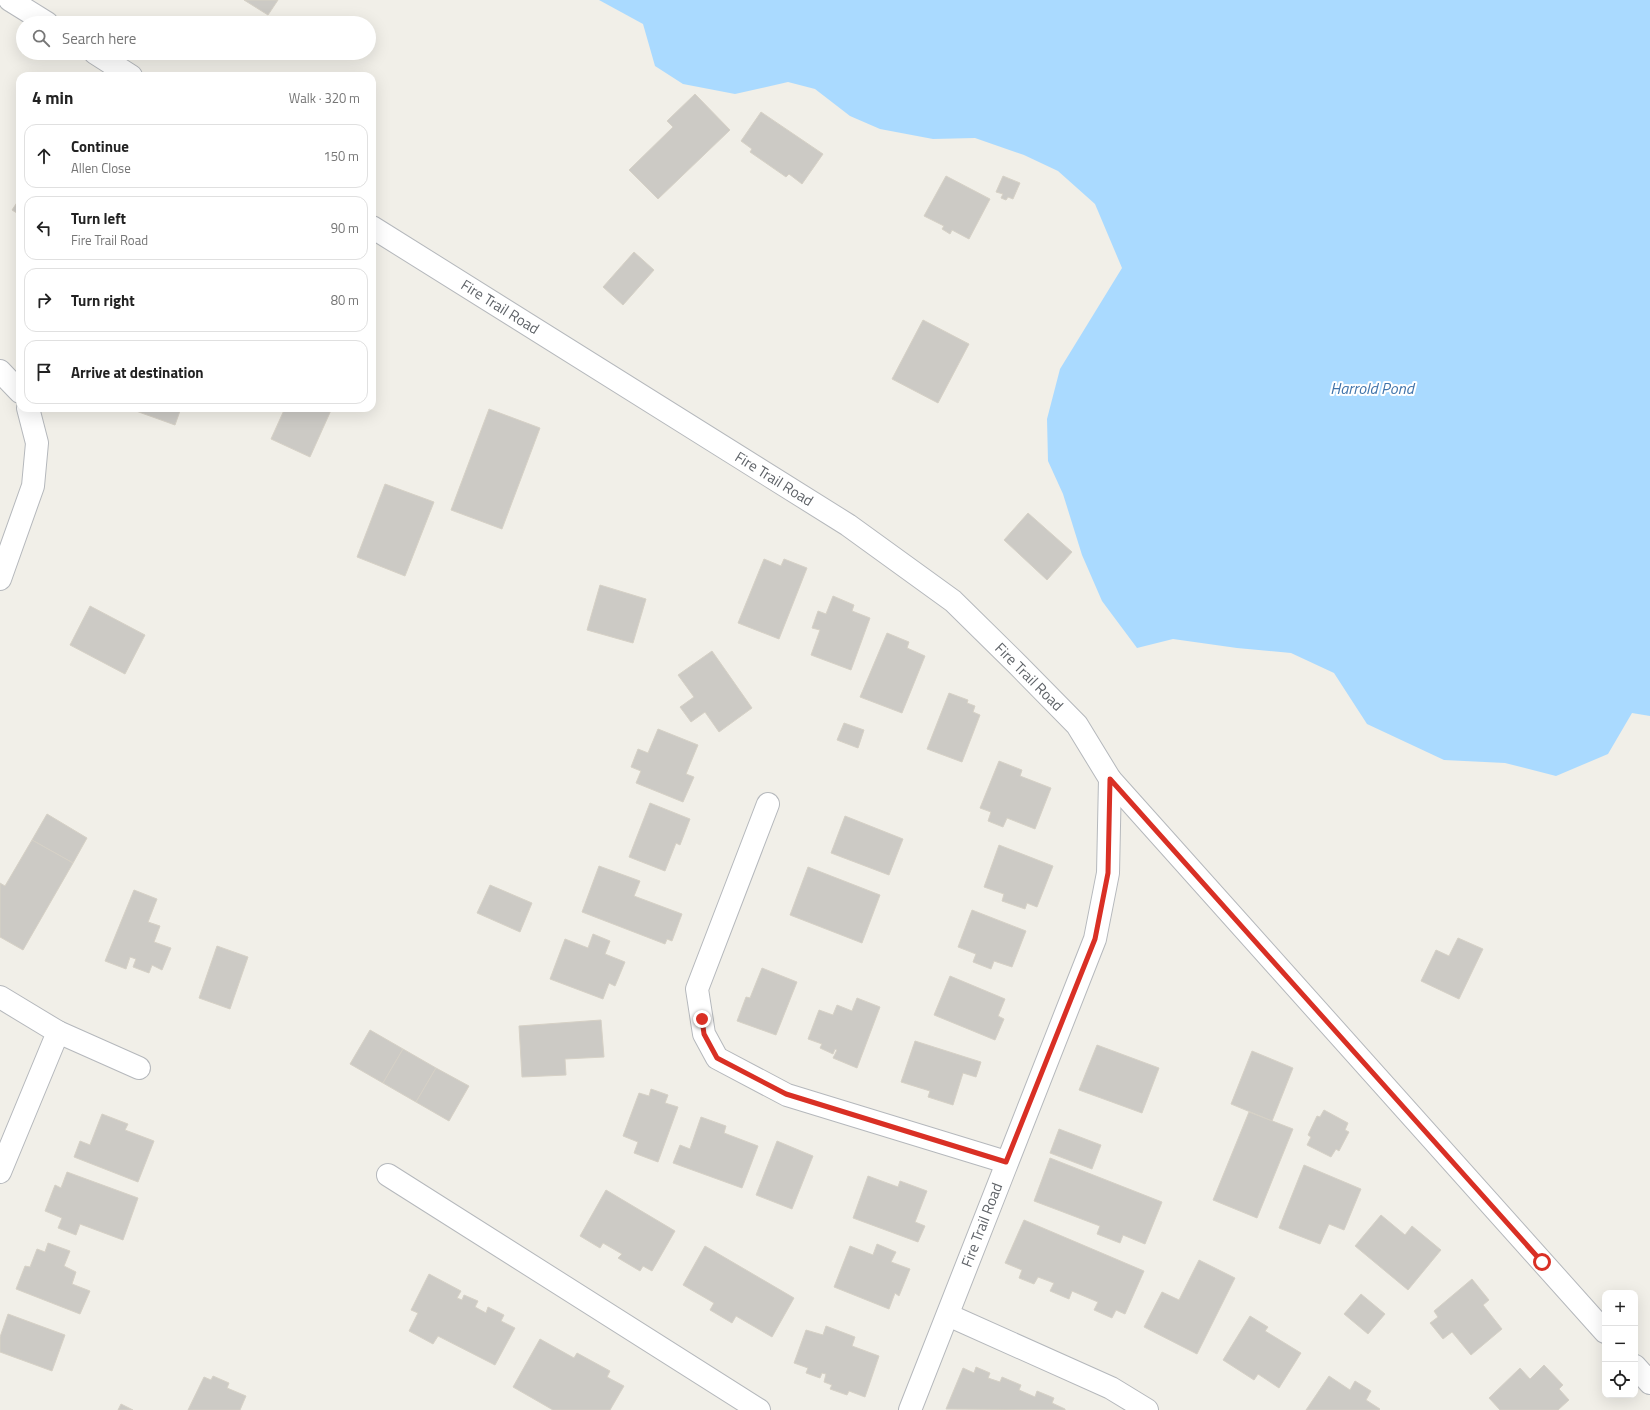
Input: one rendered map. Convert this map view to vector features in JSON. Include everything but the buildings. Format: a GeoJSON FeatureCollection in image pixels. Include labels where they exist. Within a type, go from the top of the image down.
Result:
{"type":"FeatureCollection","features":[{"type":"Feature","properties":{"kind":"street"},"geometry":{"type":"LineString","coordinates":[[10,0],[36,16]]}},
{"type":"Feature","properties":{"kind":"street"},"geometry":{"type":"LineString","coordinates":[[106,60],[125,72]]}},
{"type":"Feature","properties":{"kind":"street","name":"Fire Trail Road"},"geometry":{"type":"LineString","coordinates":[[376,230],[848,525],[953,601],[1077,725],[1110,779],[1108,873],[1095,939],[1006,1162],[910,1410]]}},
{"type":"Feature","properties":{"kind":"street"},"geometry":{"type":"LineString","coordinates":[[0,371],[16,388]]}},
{"type":"Feature","properties":{"kind":"street"},"geometry":{"type":"LineString","coordinates":[[0,579],[33,486],[37,443],[29,412]]}},
{"type":"Feature","properties":{"kind":"street"},"geometry":{"type":"LineString","coordinates":[[1110,779],[1602,1329]]}},
{"type":"Feature","properties":{"kind":"street"},"geometry":{"type":"LineString","coordinates":[[768,804],[697,989],[704,1034],[717,1058],[786,1094],[1006,1162]]}},
{"type":"Feature","properties":{"kind":"street"},"geometry":{"type":"LineString","coordinates":[[0,997],[58,1032],[139,1068]]}},
{"type":"Feature","properties":{"kind":"street"},"geometry":{"type":"LineString","coordinates":[[0,1172],[58,1032]]}},
{"type":"Feature","properties":{"kind":"street"},"geometry":{"type":"LineString","coordinates":[[388,1175],[759,1410]]}},
{"type":"Feature","properties":{"kind":"street"},"geometry":{"type":"LineString","coordinates":[[948,1315],[1111,1388],[1147,1410]]}},
{"type":"Feature","properties":{"kind":"street"},"geometry":{"type":"LineString","coordinates":[[1638,1369],[1650,1383]]}},
{"type":"Feature","properties":{"kind":"water","name":"Harrold Pond"},"geometry":{"type":"Polygon","coordinates":[[[599,0],[1650,0],[1650,716],[1632,713],[1608,754],[1556,776],[1505,763],[1444,760],[1367,724],[1334,673],[1291,653],[1237,648],[1173,639],[1137,648],[1102,601],[1082,555],[1063,494],[1048,461],[1047,419],[1060,369],[1122,268],[1095,204],[1058,171],[1024,155],[975,138],[933,139],[880,129],[850,116],[815,89],[788,82],[735,94],[683,84],[655,66],[643,24],[599,0]]]}},
{"type":"Feature","properties":{"kind":"route"},"geometry":{"type":"LineString","coordinates":[[702,1019],[704,1034],[717,1058],[786,1094],[1006,1162],[1095,939],[1108,873],[1110,779],[1542,1262]]}}]}
